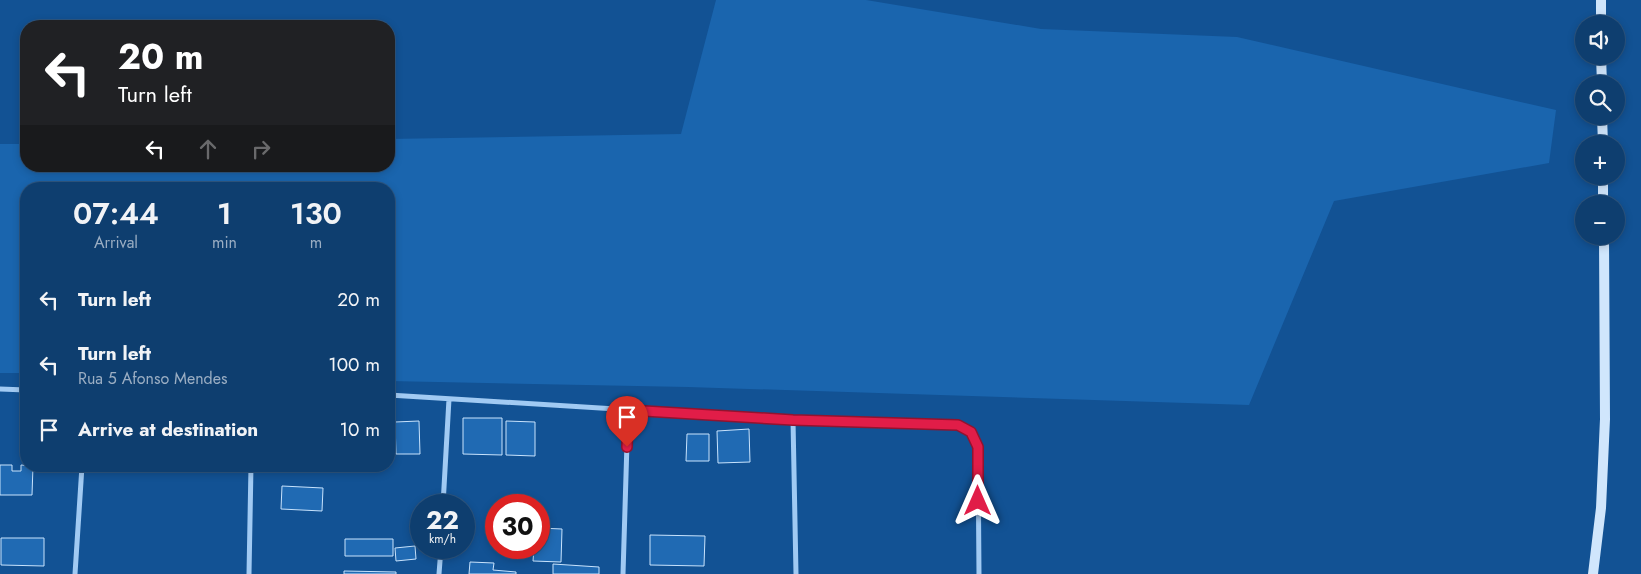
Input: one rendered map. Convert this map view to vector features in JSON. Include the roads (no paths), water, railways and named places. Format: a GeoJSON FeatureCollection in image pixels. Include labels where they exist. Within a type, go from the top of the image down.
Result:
{"type":"FeatureCollection","features":[{"type":"Feature","properties":{"kind":"main road"},"geometry":{"type":"LineString","coordinates":[[1601,0],[1601,15]]}},
{"type":"Feature","properties":{"kind":"main road"},"geometry":{"type":"LineString","coordinates":[[1593,574],[1601,508],[1605,419],[1604,245]]}},
{"type":"Feature","properties":{"kind":"street"},"geometry":{"type":"LineString","coordinates":[[0,389],[20,390]]}},
{"type":"Feature","properties":{"kind":"street"},"geometry":{"type":"LineString","coordinates":[[395,395],[793,420],[958,425],[971,432],[978,447],[979,574]]}},
{"type":"Feature","properties":{"kind":"street"},"geometry":{"type":"LineString","coordinates":[[444,494],[449,399]]}},
{"type":"Feature","properties":{"kind":"street"},"geometry":{"type":"LineString","coordinates":[[623,574],[628,410]]}},
{"type":"Feature","properties":{"kind":"street"},"geometry":{"type":"LineString","coordinates":[[793,420],[796,574]]}},
{"type":"Feature","properties":{"kind":"street"},"geometry":{"type":"LineString","coordinates":[[75,574],[82,472]]}},
{"type":"Feature","properties":{"kind":"street"},"geometry":{"type":"LineString","coordinates":[[249,574],[251,472]]}},
{"type":"Feature","properties":{"kind":"street"},"geometry":{"type":"LineString","coordinates":[[439,574],[440,559]]}}]}
